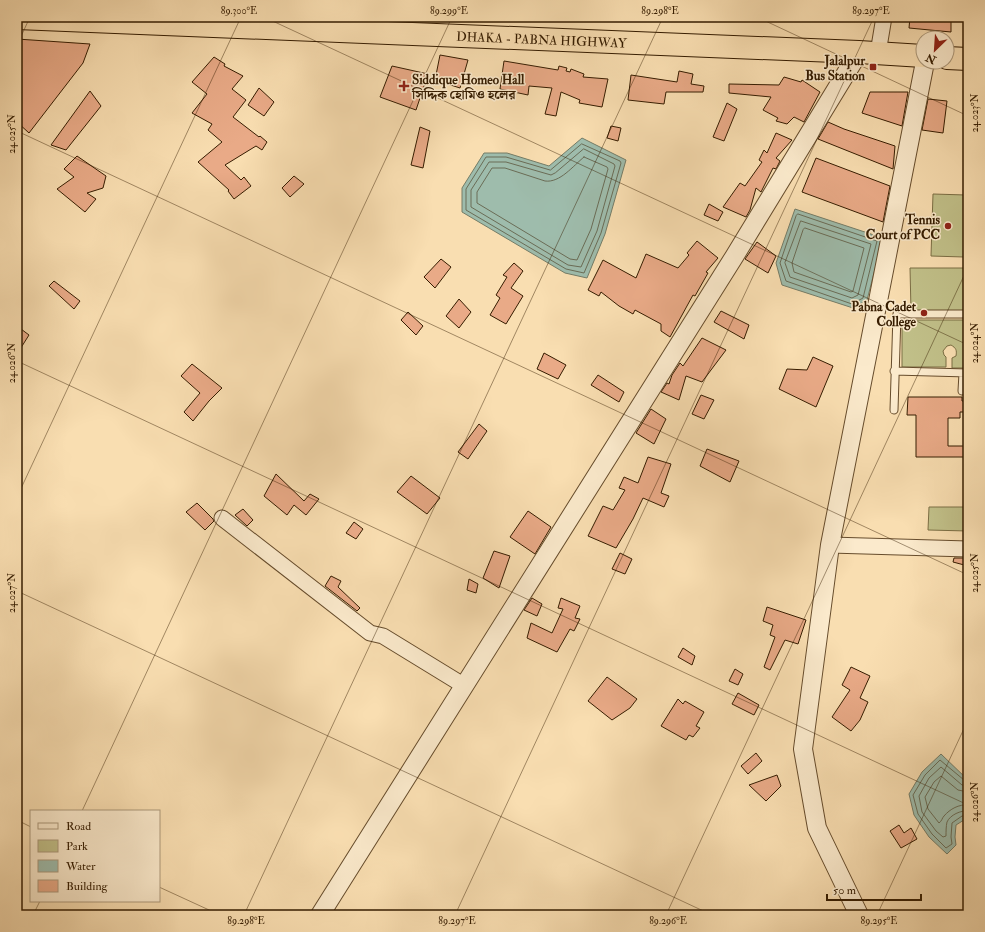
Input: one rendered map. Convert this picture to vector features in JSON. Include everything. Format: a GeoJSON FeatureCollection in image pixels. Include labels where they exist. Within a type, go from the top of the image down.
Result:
{"type":"FeatureCollection","features":[{"type":"Feature","properties":{"kind":"highway","name":"DHAKA - PABNA HIGHWAY"},"geometry":{"type":"LineString","coordinates":[[26,18],[915,56]]}},
{"type":"Feature","properties":{"kind":"highway"},"geometry":{"type":"LineString","coordinates":[[955,58],[968,59]]}},
{"type":"Feature","properties":{"kind":"street"},"geometry":{"type":"LineString","coordinates":[[320,915],[725,270],[868,53],[884,17]]}},
{"type":"Feature","properties":{"kind":"street"},"geometry":{"type":"LineString","coordinates":[[859,915],[817,828],[803,749],[830,545],[923,70]]}},
{"type":"Feature","properties":{"kind":"street"},"geometry":{"type":"LineString","coordinates":[[222,518],[370,633],[383,636],[464,686]]}},
{"type":"Feature","properties":{"kind":"street"},"geometry":{"type":"LineString","coordinates":[[830,545],[968,549]]}},
{"type":"Feature","properties":{"kind":"lane"},"geometry":{"type":"LineString","coordinates":[[894,410],[894,371],[897,314],[968,314]]}},
{"type":"Feature","properties":{"kind":"lane"},"geometry":{"type":"LineString","coordinates":[[894,371],[965,373],[962,392]]}},
{"type":"Feature","properties":{"kind":"green space","name":"Tennis Court of PCC"},"geometry":{"type":"Polygon","coordinates":[[[933,194],[966,195],[964,257],[931,256],[933,194]]]}},
{"type":"Feature","properties":{"kind":"green space"},"geometry":{"type":"Polygon","coordinates":[[[910,268],[968,268],[968,311],[911,311],[910,268]]]}},
{"type":"Feature","properties":{"kind":"green space"},"geometry":{"type":"Polygon","coordinates":[[[902,320],[968,320],[968,368],[952,368],[952,358],[956,356],[956,349],[951,345],[947,346],[943,351],[946,357],[946,367],[902,367],[902,320]]]}},
{"type":"Feature","properties":{"kind":"green space"},"geometry":{"type":"Polygon","coordinates":[[[929,507],[968,507],[968,531],[928,530],[929,507]]]}},
{"type":"Feature","properties":{"kind":"water"},"geometry":{"type":"Polygon","coordinates":[[[582,138],[626,160],[605,234],[587,278],[565,273],[462,212],[462,188],[484,153],[507,153],[549,166],[582,138]]]}},
{"type":"Feature","properties":{"kind":"water"},"geometry":{"type":"Polygon","coordinates":[[[795,209],[883,238],[867,300],[853,308],[782,285],[776,263],[795,209]]]}},
{"type":"Feature","properties":{"kind":"water"},"geometry":{"type":"Polygon","coordinates":[[[941,754],[968,780],[968,820],[964,820],[956,825],[956,845],[947,854],[929,837],[914,815],[909,794],[922,772],[941,754]]]}},
{"type":"Feature","properties":{"kind":"building"},"geometry":{"type":"Polygon","coordinates":[[[910,17],[951,17],[951,30],[909,28],[910,17]]]}},
{"type":"Feature","properties":{"kind":"building"},"geometry":{"type":"Polygon","coordinates":[[[17,39],[90,44],[83,63],[29,133],[17,122],[17,39]]]}},
{"type":"Feature","properties":{"kind":"building"},"geometry":{"type":"Polygon","coordinates":[[[440,55],[468,60],[460,88],[435,80],[440,55]]]}},
{"type":"Feature","properties":{"kind":"building"},"geometry":{"type":"Polygon","coordinates":[[[214,57],[225,64],[224,66],[243,76],[232,89],[246,100],[233,117],[267,142],[262,150],[256,146],[225,165],[241,180],[244,177],[251,186],[234,199],[228,191],[229,190],[198,162],[222,142],[208,130],[212,124],[192,113],[207,94],[192,82],[214,57]]]}},
{"type":"Feature","properties":{"kind":"building"},"geometry":{"type":"Polygon","coordinates":[[[504,61],[558,70],[559,66],[567,68],[566,71],[570,72],[571,69],[584,74],[583,77],[608,79],[602,107],[579,103],[580,100],[561,92],[556,116],[545,114],[552,88],[529,86],[528,95],[500,89],[504,61]]]}},
{"type":"Feature","properties":{"kind":"building","name":"Siddique Homeo Hall সিদ্দিক হোমিও হলের"},"geometry":{"type":"Polygon","coordinates":[[[392,66],[428,74],[416,110],[380,97],[392,66]]]}},
{"type":"Feature","properties":{"kind":"building"},"geometry":{"type":"Polygon","coordinates":[[[679,71],[693,74],[691,84],[704,86],[703,92],[666,92],[664,104],[628,100],[631,75],[677,82],[679,71]]]}},
{"type":"Feature","properties":{"kind":"building"},"geometry":{"type":"Polygon","coordinates":[[[784,77],[801,82],[802,80],[820,92],[804,122],[794,117],[787,124],[776,121],[778,118],[763,110],[771,97],[729,93],[729,84],[779,85],[784,77]]]}},
{"type":"Feature","properties":{"kind":"building"},"geometry":{"type":"Polygon","coordinates":[[[259,88],[274,102],[264,116],[248,105],[259,88]]]}},
{"type":"Feature","properties":{"kind":"building"},"geometry":{"type":"Polygon","coordinates":[[[90,91],[101,106],[66,150],[51,145],[90,91]]]}},
{"type":"Feature","properties":{"kind":"building"},"geometry":{"type":"Polygon","coordinates":[[[870,92],[908,92],[902,126],[862,113],[870,92]]]}},
{"type":"Feature","properties":{"kind":"building"},"geometry":{"type":"Polygon","coordinates":[[[928,99],[947,101],[943,133],[922,130],[928,99]]]}},
{"type":"Feature","properties":{"kind":"building"},"geometry":{"type":"Polygon","coordinates":[[[727,103],[737,109],[724,141],[713,137],[727,103]]]}},
{"type":"Feature","properties":{"kind":"building"},"geometry":{"type":"Polygon","coordinates":[[[828,122],[895,146],[893,169],[818,139],[828,122]]]}},
{"type":"Feature","properties":{"kind":"building"},"geometry":{"type":"Polygon","coordinates":[[[611,126],[621,128],[618,141],[607,138],[611,126]]]}},
{"type":"Feature","properties":{"kind":"building"},"geometry":{"type":"Polygon","coordinates":[[[420,127],[430,131],[423,168],[411,165],[420,127]]]}},
{"type":"Feature","properties":{"kind":"building"},"geometry":{"type":"Polygon","coordinates":[[[776,133],[792,140],[776,158],[780,161],[776,169],[773,168],[761,192],[756,188],[750,210],[746,217],[723,207],[740,183],[745,186],[762,162],[759,160],[764,150],[767,153],[776,133]]]}},
{"type":"Feature","properties":{"kind":"building"},"geometry":{"type":"Polygon","coordinates":[[[77,156],[106,176],[103,188],[87,193],[96,199],[85,212],[57,189],[74,177],[64,169],[77,156]]]}},
{"type":"Feature","properties":{"kind":"building"},"geometry":{"type":"Polygon","coordinates":[[[816,158],[890,186],[883,222],[802,192],[816,158]]]}},
{"type":"Feature","properties":{"kind":"building"},"geometry":{"type":"Polygon","coordinates":[[[294,176],[304,184],[290,197],[282,188],[294,176]]]}},
{"type":"Feature","properties":{"kind":"building"},"geometry":{"type":"Polygon","coordinates":[[[709,204],[723,212],[718,221],[704,215],[709,204]]]}},
{"type":"Feature","properties":{"kind":"building"},"geometry":{"type":"Polygon","coordinates":[[[697,241],[718,258],[706,272],[708,273],[695,296],[693,295],[670,337],[661,331],[661,324],[635,310],[633,314],[619,306],[601,292],[599,296],[588,290],[603,260],[636,278],[646,254],[678,268],[689,255],[687,253],[697,241]]]}},
{"type":"Feature","properties":{"kind":"building"},"geometry":{"type":"Polygon","coordinates":[[[757,242],[776,256],[768,273],[745,259],[757,242]]]}},
{"type":"Feature","properties":{"kind":"building"},"geometry":{"type":"Polygon","coordinates":[[[441,259],[451,267],[435,288],[424,277],[441,259]]]}},
{"type":"Feature","properties":{"kind":"building"},"geometry":{"type":"Polygon","coordinates":[[[514,263],[523,271],[511,288],[523,296],[506,324],[490,315],[500,298],[496,295],[507,277],[503,275],[514,263]]]}},
{"type":"Feature","properties":{"kind":"building"},"geometry":{"type":"Polygon","coordinates":[[[54,281],[80,301],[74,309],[49,286],[54,281]]]}},
{"type":"Feature","properties":{"kind":"building"},"geometry":{"type":"Polygon","coordinates":[[[459,299],[471,312],[459,328],[446,316],[459,299]]]}},
{"type":"Feature","properties":{"kind":"building"},"geometry":{"type":"Polygon","coordinates":[[[721,311],[749,325],[744,339],[714,322],[721,311]]]}},
{"type":"Feature","properties":{"kind":"building"},"geometry":{"type":"Polygon","coordinates":[[[408,312],[423,326],[416,335],[401,320],[408,312]]]}},
{"type":"Feature","properties":{"kind":"building"},"geometry":{"type":"Polygon","coordinates":[[[21,329],[29,335],[17,354],[17,334],[21,329]]]}},
{"type":"Feature","properties":{"kind":"building"},"geometry":{"type":"Polygon","coordinates":[[[702,338],[726,350],[702,382],[686,376],[679,400],[661,392],[667,383],[669,384],[672,375],[680,363],[683,366],[702,338]]]}},
{"type":"Feature","properties":{"kind":"building"},"geometry":{"type":"Polygon","coordinates":[[[544,353],[566,365],[558,379],[537,369],[544,353]]]}},
{"type":"Feature","properties":{"kind":"building"},"geometry":{"type":"Polygon","coordinates":[[[813,357],[833,366],[816,407],[779,389],[787,369],[807,370],[813,357]]]}},
{"type":"Feature","properties":{"kind":"building"},"geometry":{"type":"Polygon","coordinates":[[[192,364],[222,388],[193,421],[184,412],[200,393],[181,376],[192,364]]]}},
{"type":"Feature","properties":{"kind":"building"},"geometry":{"type":"Polygon","coordinates":[[[598,375],[624,392],[619,402],[591,385],[598,375]]]}},
{"type":"Feature","properties":{"kind":"building"},"geometry":{"type":"Polygon","coordinates":[[[701,395],[714,400],[704,419],[692,414],[701,395]]]}},
{"type":"Feature","properties":{"kind":"building"},"geometry":{"type":"Polygon","coordinates":[[[908,397],[962,397],[962,401],[968,401],[968,412],[960,412],[960,418],[948,418],[948,446],[968,446],[968,457],[916,457],[916,415],[907,415],[908,397]]]}},
{"type":"Feature","properties":{"kind":"building"},"geometry":{"type":"Polygon","coordinates":[[[651,409],[666,419],[654,444],[636,433],[651,409]]]}},
{"type":"Feature","properties":{"kind":"building"},"geometry":{"type":"Polygon","coordinates":[[[479,424],[487,431],[468,459],[458,452],[479,424]]]}},
{"type":"Feature","properties":{"kind":"building"},"geometry":{"type":"Polygon","coordinates":[[[707,449],[739,461],[730,482],[700,466],[707,449]]]}},
{"type":"Feature","properties":{"kind":"building"},"geometry":{"type":"Polygon","coordinates":[[[648,457],[671,464],[661,493],[669,496],[664,507],[643,498],[616,548],[588,536],[603,506],[613,510],[625,490],[619,488],[624,477],[638,483],[648,457]]]}},
{"type":"Feature","properties":{"kind":"building"},"geometry":{"type":"Polygon","coordinates":[[[276,474],[304,501],[310,494],[319,499],[306,515],[294,505],[287,515],[264,496],[276,474]]]}},
{"type":"Feature","properties":{"kind":"building"},"geometry":{"type":"Polygon","coordinates":[[[411,476],[440,498],[427,514],[397,492],[411,476]]]}},
{"type":"Feature","properties":{"kind":"building"},"geometry":{"type":"Polygon","coordinates":[[[197,503],[214,521],[205,530],[186,512],[197,503]]]}},
{"type":"Feature","properties":{"kind":"building"},"geometry":{"type":"Polygon","coordinates":[[[243,509],[253,520],[247,526],[235,515],[243,509]]]}},
{"type":"Feature","properties":{"kind":"building"},"geometry":{"type":"Polygon","coordinates":[[[528,511],[551,527],[535,554],[510,537],[528,511]]]}},
{"type":"Feature","properties":{"kind":"building"},"geometry":{"type":"Polygon","coordinates":[[[354,522],[363,529],[356,539],[346,533],[354,522]]]}},
{"type":"Feature","properties":{"kind":"building"},"geometry":{"type":"Polygon","coordinates":[[[494,551],[510,556],[499,588],[483,578],[494,551]]]}},
{"type":"Feature","properties":{"kind":"building"},"geometry":{"type":"Polygon","coordinates":[[[620,553],[632,559],[625,574],[612,569],[620,553]]]}},
{"type":"Feature","properties":{"kind":"building"},"geometry":{"type":"Polygon","coordinates":[[[954,558],[968,558],[968,566],[953,562],[954,558]]]}},
{"type":"Feature","properties":{"kind":"building"},"geometry":{"type":"Polygon","coordinates":[[[331,576],[341,581],[338,587],[360,608],[357,611],[325,586],[331,576]]]}},
{"type":"Feature","properties":{"kind":"building"},"geometry":{"type":"Polygon","coordinates":[[[469,579],[478,584],[476,593],[467,590],[469,579]]]}},
{"type":"Feature","properties":{"kind":"building"},"geometry":{"type":"Polygon","coordinates":[[[532,598],[542,604],[537,616],[524,610],[532,598]]]}},
{"type":"Feature","properties":{"kind":"building"},"geometry":{"type":"Polygon","coordinates":[[[561,598],[580,606],[575,618],[580,619],[574,631],[570,629],[557,652],[527,638],[531,623],[552,633],[563,609],[558,608],[561,598]]]}},
{"type":"Feature","properties":{"kind":"building"},"geometry":{"type":"Polygon","coordinates":[[[767,607],[806,620],[798,644],[785,640],[770,670],[764,667],[775,637],[770,635],[773,625],[763,621],[767,607]]]}},
{"type":"Feature","properties":{"kind":"building"},"geometry":{"type":"Polygon","coordinates":[[[683,648],[695,656],[692,665],[678,657],[683,648]]]}},
{"type":"Feature","properties":{"kind":"building"},"geometry":{"type":"Polygon","coordinates":[[[851,667],[870,676],[860,698],[868,702],[860,720],[851,731],[832,717],[850,690],[842,685],[851,667]]]}},
{"type":"Feature","properties":{"kind":"building"},"geometry":{"type":"Polygon","coordinates":[[[735,669],[743,674],[738,685],[729,681],[735,669]]]}},
{"type":"Feature","properties":{"kind":"building"},"geometry":{"type":"Polygon","coordinates":[[[607,677],[637,699],[630,708],[612,720],[588,701],[607,677]]]}},
{"type":"Feature","properties":{"kind":"building"},"geometry":{"type":"Polygon","coordinates":[[[738,693],[759,705],[754,715],[732,704],[738,693]]]}},
{"type":"Feature","properties":{"kind":"building"},"geometry":{"type":"Polygon","coordinates":[[[678,699],[683,704],[685,701],[704,712],[696,726],[700,728],[693,737],[689,735],[686,740],[661,726],[678,699]]]}},
{"type":"Feature","properties":{"kind":"building"},"geometry":{"type":"Polygon","coordinates":[[[756,753],[762,761],[748,774],[741,766],[756,753]]]}},
{"type":"Feature","properties":{"kind":"building"},"geometry":{"type":"Polygon","coordinates":[[[777,775],[781,786],[766,801],[749,785],[777,775]]]}},
{"type":"Feature","properties":{"kind":"building"},"geometry":{"type":"Polygon","coordinates":[[[899,825],[904,833],[911,828],[917,839],[901,848],[890,831],[899,825]]]}},
{"type":"Feature","properties":{"kind":"place","name":"Jalalpur Bus Station"},"geometry":{"type":"Point","coordinates":[873,67]}},
{"type":"Feature","properties":{"kind":"place","name":"Siddique Homeo Hall সিদ্দিক হোমিও হলের"},"geometry":{"type":"Point","coordinates":[404,86]}},
{"type":"Feature","properties":{"kind":"place","name":"Tennis Court of PCC"},"geometry":{"type":"Point","coordinates":[948,226]}},
{"type":"Feature","properties":{"kind":"place","name":"Pabna Cadet College"},"geometry":{"type":"Point","coordinates":[924,313]}}]}
